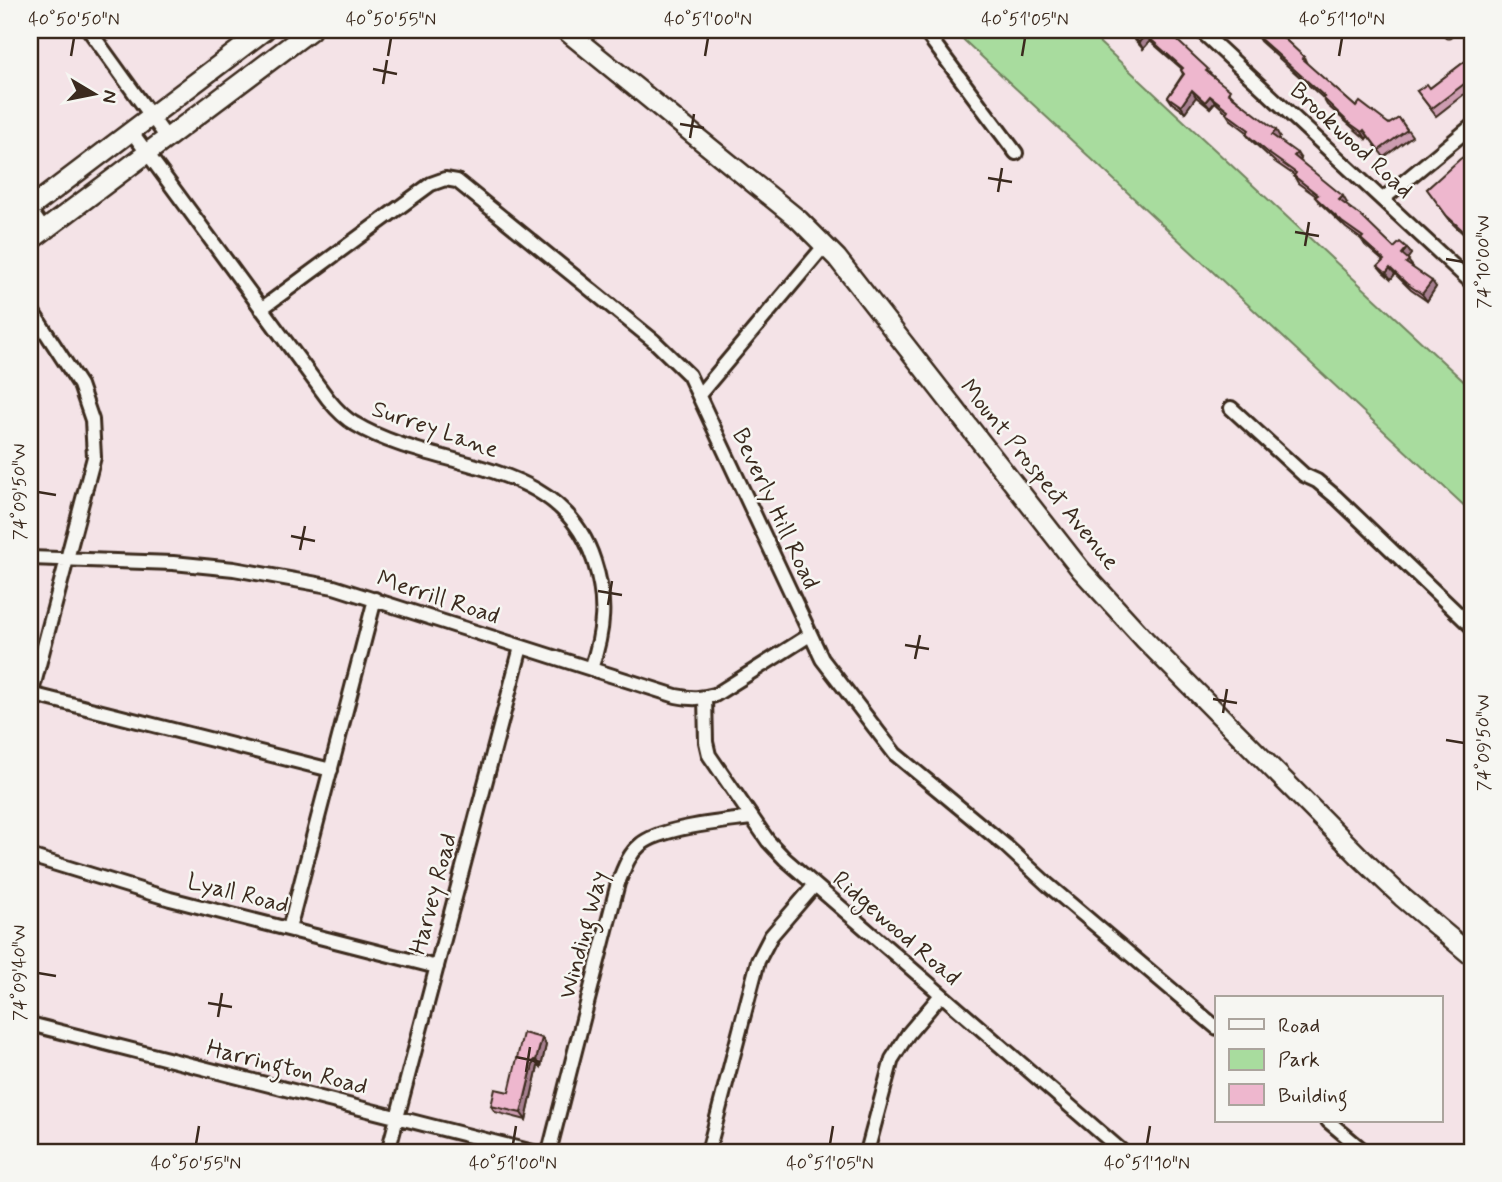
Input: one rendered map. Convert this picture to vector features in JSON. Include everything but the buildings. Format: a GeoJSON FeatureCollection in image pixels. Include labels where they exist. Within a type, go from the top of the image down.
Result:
{"type":"FeatureCollection","features":[{"type":"Feature","properties":{"kind":"street"},"geometry":{"type":"LineString","coordinates":[[89,30],[167,138]]}},
{"type":"Feature","properties":{"kind":"street"},"geometry":{"type":"LineString","coordinates":[[265,30],[30,209],[37,236],[311,30]]}},
{"type":"Feature","properties":{"kind":"street","name":"Mount Prospect Avenue"},"geometry":{"type":"LineString","coordinates":[[565,30],[825,244],[1090,580],[1145,640],[1362,859],[1472,956]]}},
{"type":"Feature","properties":{"kind":"street"},"geometry":{"type":"LineString","coordinates":[[924,30],[1016,153]]}},
{"type":"Feature","properties":{"kind":"street","name":"Brookwood Road"},"geometry":{"type":"LineString","coordinates":[[1200,30],[1472,283]]}},
{"type":"Feature","properties":{"kind":"street"},"geometry":{"type":"LineString","coordinates":[[1383,200],[1472,126]]}},
{"type":"Feature","properties":{"kind":"street","name":"Surrey Lane"},"geometry":{"type":"LineString","coordinates":[[131,131],[328,399],[353,423],[390,440],[502,474],[558,503],[592,552],[602,585],[601,641],[591,669]]}},
{"type":"Feature","properties":{"kind":"street","name":"Beverly Hill Road"},"geometry":{"type":"LineString","coordinates":[[261,309],[431,184],[445,179],[457,181],[681,365],[699,395],[822,659],[895,754],[1215,1026]]}},
{"type":"Feature","properties":{"kind":"street"},"geometry":{"type":"LineString","coordinates":[[699,395],[825,244]]}},
{"type":"Feature","properties":{"kind":"street"},"geometry":{"type":"LineString","coordinates":[[30,309],[80,385],[92,420],[94,457],[30,696],[331,770]]}},
{"type":"Feature","properties":{"kind":"street"},"geometry":{"type":"LineString","coordinates":[[1231,408],[1304,475],[1317,481],[1336,497],[1472,627]]}},
{"type":"Feature","properties":{"kind":"street","name":"Merrill Road"},"geometry":{"type":"LineString","coordinates":[[30,558],[173,563],[234,569],[334,587],[676,696],[699,699],[715,695],[810,635]]}},
{"type":"Feature","properties":{"kind":"street"},"geometry":{"type":"LineString","coordinates":[[289,929],[375,599]]}},
{"type":"Feature","properties":{"kind":"street","name":"Harvey Road"},"geometry":{"type":"LineString","coordinates":[[388,1152],[521,647]]}},
{"type":"Feature","properties":{"kind":"street","name":"Ridgewood Road"},"geometry":{"type":"LineString","coordinates":[[705,697],[709,755],[751,817],[785,859],[1123,1152]]}},
{"type":"Feature","properties":{"kind":"street","name":"Winding Way"},"geometry":{"type":"LineString","coordinates":[[549,1152],[618,883],[630,856],[641,844],[655,836],[751,817]]}},
{"type":"Feature","properties":{"kind":"street","name":"Lyall Road"},"geometry":{"type":"LineString","coordinates":[[30,856],[170,899],[437,967]]}},
{"type":"Feature","properties":{"kind":"street"},"geometry":{"type":"LineString","coordinates":[[708,1152],[760,954],[771,936],[814,886]]}},
{"type":"Feature","properties":{"kind":"street"},"geometry":{"type":"LineString","coordinates":[[867,1152],[892,1059],[908,1034],[941,995]]}},
{"type":"Feature","properties":{"kind":"street","name":"Harrington Road"},"geometry":{"type":"LineString","coordinates":[[30,1024],[533,1152]]}},
{"type":"Feature","properties":{"kind":"street"},"geometry":{"type":"LineString","coordinates":[[1329,1122],[1365,1152]]}},
{"type":"Feature","properties":{"kind":"green space"},"geometry":{"type":"Polygon","coordinates":[[[953,30],[1086,30],[1472,389],[1472,513],[953,30]]]}}]}
